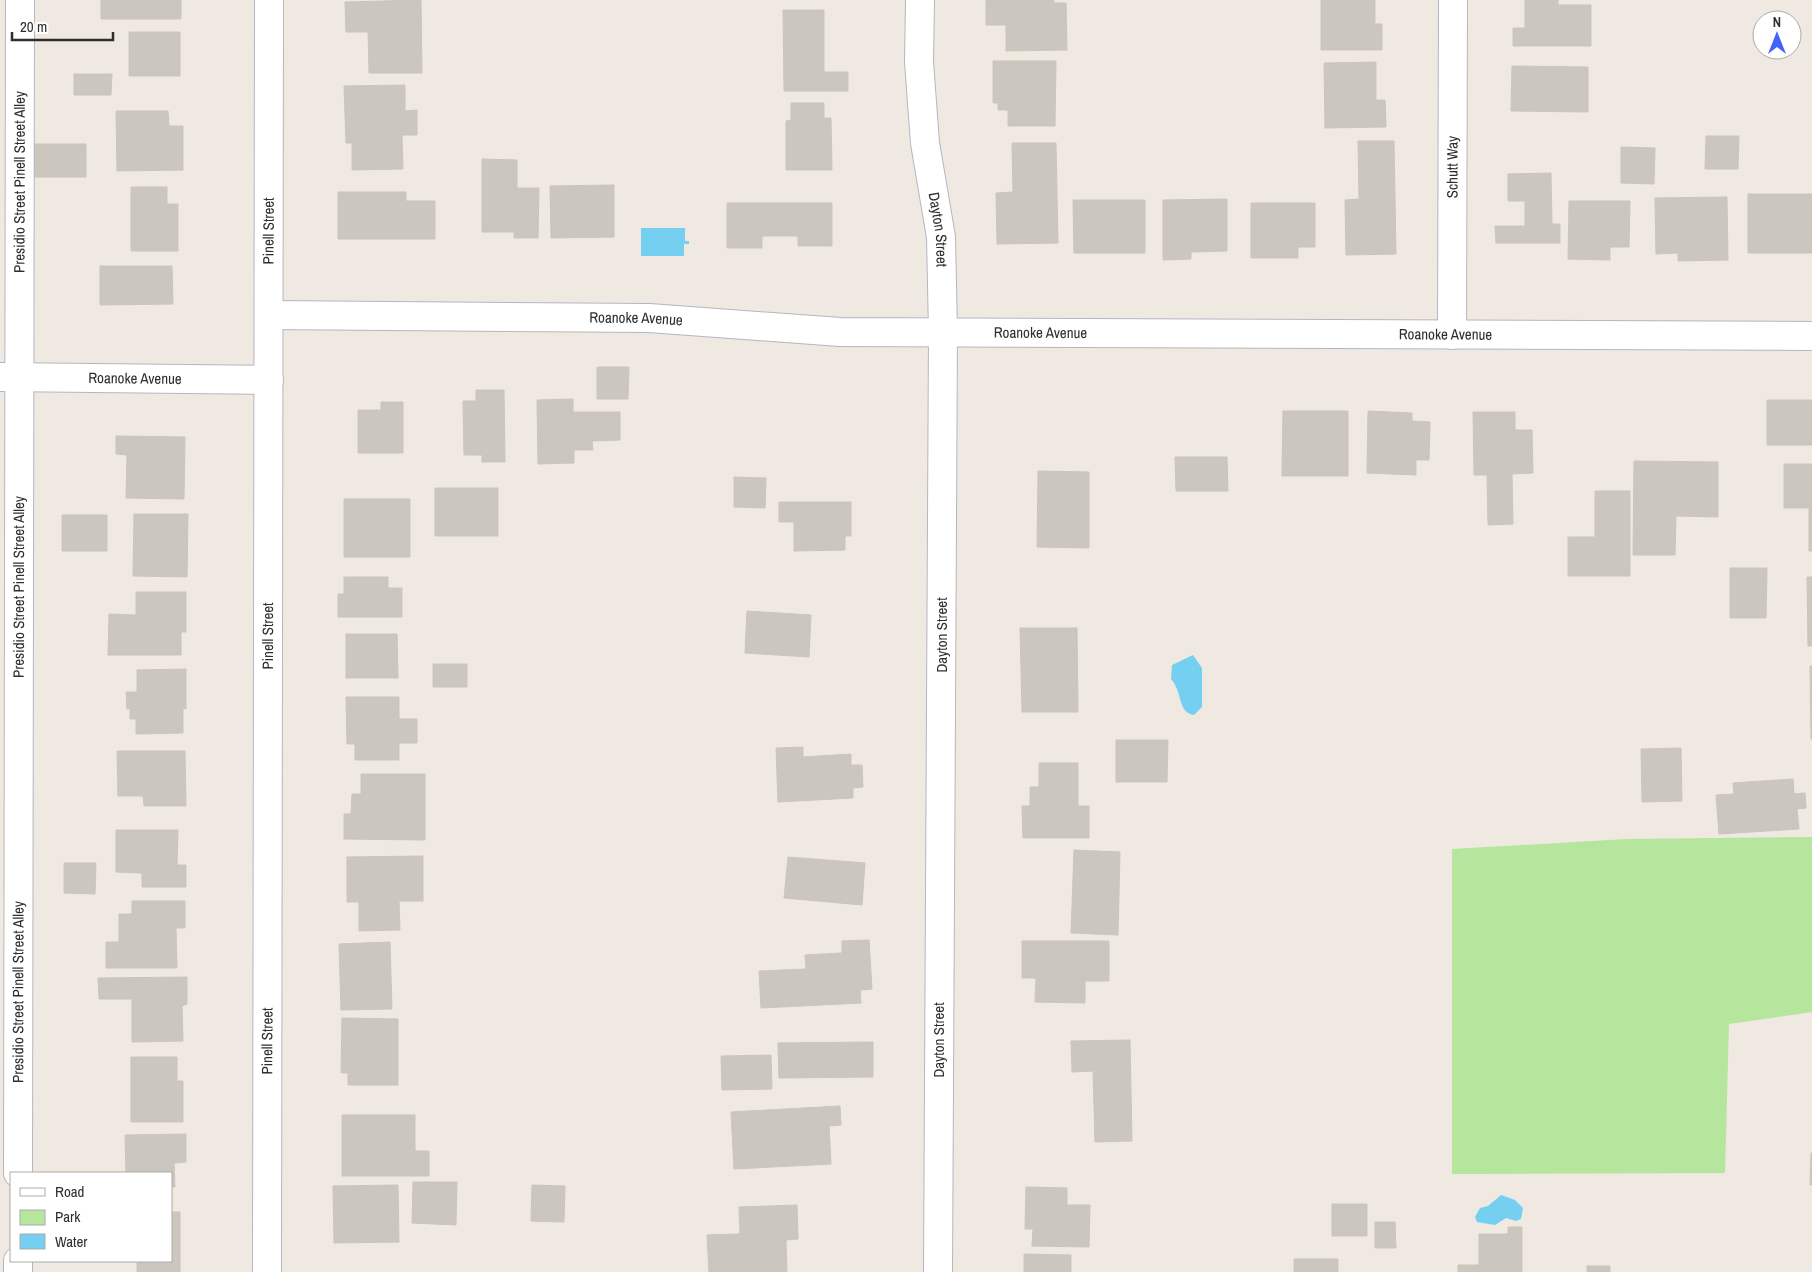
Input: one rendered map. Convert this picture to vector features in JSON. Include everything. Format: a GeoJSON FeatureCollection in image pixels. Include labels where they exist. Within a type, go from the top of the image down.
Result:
{"type":"FeatureCollection","features":[{"type":"Feature","properties":{"kind":"street","name":"Presidio Street Pinell Street Alley"},"geometry":{"type":"LineString","coordinates":[[18,1172],[10,377],[20,0]]}},
{"type":"Feature","properties":{"kind":"street","name":"Pinell Street"},"geometry":{"type":"LineString","coordinates":[[267,1272],[269,0]]}},
{"type":"Feature","properties":{"kind":"street","name":"Dayton Street"},"geometry":{"type":"LineString","coordinates":[[920,0],[920,62],[925,143],[941,237],[943,332],[938,1272]]}},
{"type":"Feature","properties":{"kind":"street","name":"Schutt Way"},"geometry":{"type":"LineString","coordinates":[[1452,335],[1453,0]]}},
{"type":"Feature","properties":{"kind":"street","name":"Roanoke Avenue"},"geometry":{"type":"LineString","coordinates":[[270,315],[649,318],[840,332],[1812,336]]}},
{"type":"Feature","properties":{"kind":"street","name":"Roanoke Avenue"},"geometry":{"type":"LineString","coordinates":[[10,377],[269,380]]}},
{"type":"Feature","properties":{"kind":"green space"},"geometry":{"type":"Polygon","coordinates":[[[1812,837],[1812,1012],[1729,1024],[1725,1173],[1452,1174],[1452,849],[1627,839],[1812,837]]]}},
{"type":"Feature","properties":{"kind":"water"},"geometry":{"type":"Polygon","coordinates":[[[641,228],[685,228],[685,241],[689,241],[689,244],[684,244],[684,256],[641,256],[641,228]]]}},
{"type":"Feature","properties":{"kind":"water"},"geometry":{"type":"Polygon","coordinates":[[[1193,655],[1202,668],[1202,707],[1194,715],[1182,706],[1175,684],[1171,679],[1172,665],[1193,655]]]}},
{"type":"Feature","properties":{"kind":"water"},"geometry":{"type":"Polygon","coordinates":[[[1501,1195],[1515,1200],[1523,1208],[1521,1219],[1516,1221],[1506,1218],[1495,1225],[1477,1222],[1475,1217],[1480,1208],[1488,1206],[1501,1195]]]}},
{"type":"Feature","properties":{"kind":"building"},"geometry":{"type":"Polygon","coordinates":[[[101,0],[181,0],[181,19],[101,19],[101,0]]]}},
{"type":"Feature","properties":{"kind":"building"},"geometry":{"type":"Polygon","coordinates":[[[421,0],[422,73],[369,73],[368,32],[346,32],[345,2],[421,0]]]}},
{"type":"Feature","properties":{"kind":"building"},"geometry":{"type":"Polygon","coordinates":[[[986,0],[1054,0],[1054,3],[1066,3],[1067,50],[1006,51],[1006,25],[986,25],[986,0]]]}},
{"type":"Feature","properties":{"kind":"building"},"geometry":{"type":"Polygon","coordinates":[[[1321,0],[1375,0],[1375,24],[1382,24],[1382,50],[1321,50],[1321,0]]]}},
{"type":"Feature","properties":{"kind":"building"},"geometry":{"type":"Polygon","coordinates":[[[1525,0],[1558,0],[1558,5],[1591,5],[1591,46],[1513,46],[1513,28],[1525,28],[1525,0]]]}},
{"type":"Feature","properties":{"kind":"building"},"geometry":{"type":"Polygon","coordinates":[[[783,10],[824,10],[824,72],[848,72],[848,91],[784,91],[783,10]]]}},
{"type":"Feature","properties":{"kind":"building"},"geometry":{"type":"Polygon","coordinates":[[[129,32],[180,32],[180,76],[129,76],[129,32]]]}},
{"type":"Feature","properties":{"kind":"building"},"geometry":{"type":"Polygon","coordinates":[[[993,61],[1056,61],[1055,126],[1008,126],[1008,110],[998,110],[998,103],[993,103],[993,61]]]}},
{"type":"Feature","properties":{"kind":"building"},"geometry":{"type":"Polygon","coordinates":[[[1376,62],[1376,100],[1385,100],[1386,127],[1325,128],[1324,63],[1376,62]]]}},
{"type":"Feature","properties":{"kind":"building"},"geometry":{"type":"Polygon","coordinates":[[[1512,66],[1588,67],[1588,112],[1511,111],[1512,66]]]}},
{"type":"Feature","properties":{"kind":"building"},"geometry":{"type":"Polygon","coordinates":[[[74,74],[112,74],[111,95],[74,95],[74,74]]]}},
{"type":"Feature","properties":{"kind":"building"},"geometry":{"type":"Polygon","coordinates":[[[405,85],[405,111],[417,110],[417,135],[402,135],[403,169],[352,170],[352,143],[346,143],[344,86],[405,85]]]}},
{"type":"Feature","properties":{"kind":"building"},"geometry":{"type":"Polygon","coordinates":[[[791,103],[824,103],[824,118],[831,118],[832,170],[786,170],[786,121],[791,120],[791,103]]]}},
{"type":"Feature","properties":{"kind":"building"},"geometry":{"type":"Polygon","coordinates":[[[116,111],[168,111],[169,126],[183,126],[183,170],[117,171],[116,111]]]}},
{"type":"Feature","properties":{"kind":"building"},"geometry":{"type":"Polygon","coordinates":[[[1706,136],[1739,136],[1738,169],[1705,169],[1706,136]]]}},
{"type":"Feature","properties":{"kind":"building"},"geometry":{"type":"Polygon","coordinates":[[[1358,141],[1394,141],[1396,254],[1346,255],[1345,200],[1359,199],[1358,141]]]}},
{"type":"Feature","properties":{"kind":"building"},"geometry":{"type":"Polygon","coordinates":[[[1012,143],[1056,143],[1058,243],[997,244],[996,193],[1013,192],[1012,143]]]}},
{"type":"Feature","properties":{"kind":"building"},"geometry":{"type":"Polygon","coordinates":[[[34,144],[86,144],[86,177],[35,177],[34,144]]]}},
{"type":"Feature","properties":{"kind":"building"},"geometry":{"type":"Polygon","coordinates":[[[1621,147],[1655,148],[1654,184],[1621,183],[1621,147]]]}},
{"type":"Feature","properties":{"kind":"building"},"geometry":{"type":"Polygon","coordinates":[[[482,159],[517,160],[517,188],[539,188],[538,238],[514,238],[514,232],[482,232],[482,159]]]}},
{"type":"Feature","properties":{"kind":"building"},"geometry":{"type":"Polygon","coordinates":[[[1551,173],[1552,224],[1560,224],[1560,243],[1496,243],[1495,226],[1525,226],[1525,201],[1508,201],[1508,174],[1551,173]]]}},
{"type":"Feature","properties":{"kind":"building"},"geometry":{"type":"Polygon","coordinates":[[[614,185],[614,237],[551,238],[550,186],[614,185]]]}},
{"type":"Feature","properties":{"kind":"building"},"geometry":{"type":"Polygon","coordinates":[[[131,187],[167,187],[167,204],[178,204],[178,251],[131,251],[131,187]]]}},
{"type":"Feature","properties":{"kind":"building"},"geometry":{"type":"Polygon","coordinates":[[[338,192],[406,192],[406,201],[435,201],[435,239],[338,239],[338,192]]]}},
{"type":"Feature","properties":{"kind":"building"},"geometry":{"type":"Polygon","coordinates":[[[1748,194],[1812,194],[1812,253],[1748,253],[1748,194]]]}},
{"type":"Feature","properties":{"kind":"building"},"geometry":{"type":"Polygon","coordinates":[[[1727,197],[1728,260],[1678,261],[1678,253],[1656,254],[1655,198],[1727,197]]]}},
{"type":"Feature","properties":{"kind":"building"},"geometry":{"type":"Polygon","coordinates":[[[1227,199],[1227,251],[1191,252],[1191,259],[1163,260],[1163,200],[1227,199]]]}},
{"type":"Feature","properties":{"kind":"building"},"geometry":{"type":"Polygon","coordinates":[[[1073,200],[1145,200],[1145,253],[1074,253],[1073,200]]]}},
{"type":"Feature","properties":{"kind":"building"},"geometry":{"type":"Polygon","coordinates":[[[1569,201],[1630,201],[1629,247],[1610,247],[1610,260],[1568,259],[1569,201]]]}},
{"type":"Feature","properties":{"kind":"building"},"geometry":{"type":"Polygon","coordinates":[[[727,203],[832,203],[832,246],[798,246],[798,236],[762,236],[762,248],[727,248],[727,203]]]}},
{"type":"Feature","properties":{"kind":"building"},"geometry":{"type":"Polygon","coordinates":[[[1251,203],[1315,203],[1315,247],[1298,247],[1298,258],[1251,258],[1251,203]]]}},
{"type":"Feature","properties":{"kind":"building"},"geometry":{"type":"Polygon","coordinates":[[[100,266],[172,266],[173,304],[100,305],[100,266]]]}},
{"type":"Feature","properties":{"kind":"building"},"geometry":{"type":"Polygon","coordinates":[[[597,367],[629,367],[628,399],[597,399],[597,367]]]}},
{"type":"Feature","properties":{"kind":"building"},"geometry":{"type":"Polygon","coordinates":[[[476,390],[504,390],[505,462],[482,462],[482,455],[464,455],[463,401],[476,401],[476,390]]]}},
{"type":"Feature","properties":{"kind":"building"},"geometry":{"type":"Polygon","coordinates":[[[573,399],[573,412],[620,412],[620,440],[592,441],[593,450],[574,450],[574,463],[538,464],[537,400],[573,399]]]}},
{"type":"Feature","properties":{"kind":"building"},"geometry":{"type":"Polygon","coordinates":[[[1767,400],[1812,400],[1812,445],[1767,445],[1767,400]]]}},
{"type":"Feature","properties":{"kind":"building"},"geometry":{"type":"Polygon","coordinates":[[[381,402],[403,402],[403,453],[358,453],[358,410],[381,410],[381,402]]]}},
{"type":"Feature","properties":{"kind":"building"},"geometry":{"type":"Polygon","coordinates":[[[1283,411],[1348,411],[1348,476],[1282,476],[1283,411]]]}},
{"type":"Feature","properties":{"kind":"building"},"geometry":{"type":"Polygon","coordinates":[[[1368,411],[1412,413],[1412,421],[1430,422],[1429,460],[1416,460],[1416,475],[1367,473],[1368,411]]]}},
{"type":"Feature","properties":{"kind":"building"},"geometry":{"type":"Polygon","coordinates":[[[1473,412],[1515,412],[1515,430],[1532,430],[1533,473],[1512,474],[1513,524],[1488,525],[1487,475],[1474,475],[1473,412]]]}},
{"type":"Feature","properties":{"kind":"building"},"geometry":{"type":"Polygon","coordinates":[[[116,436],[185,437],[184,499],[126,498],[127,455],[116,454],[116,436]]]}},
{"type":"Feature","properties":{"kind":"building"},"geometry":{"type":"Polygon","coordinates":[[[1175,457],[1227,457],[1228,491],[1176,491],[1175,457]]]}},
{"type":"Feature","properties":{"kind":"building"},"geometry":{"type":"Polygon","coordinates":[[[1634,461],[1718,462],[1718,517],[1676,516],[1675,555],[1633,555],[1634,461]]]}},
{"type":"Feature","properties":{"kind":"building"},"geometry":{"type":"Polygon","coordinates":[[[1784,464],[1812,464],[1812,551],[1809,551],[1809,508],[1784,508],[1784,464]]]}},
{"type":"Feature","properties":{"kind":"building"},"geometry":{"type":"Polygon","coordinates":[[[1038,471],[1089,472],[1089,548],[1037,547],[1038,471]]]}},
{"type":"Feature","properties":{"kind":"building"},"geometry":{"type":"Polygon","coordinates":[[[734,477],[766,478],[765,508],[734,507],[734,477]]]}},
{"type":"Feature","properties":{"kind":"building"},"geometry":{"type":"Polygon","coordinates":[[[435,488],[498,488],[498,536],[435,536],[435,488]]]}},
{"type":"Feature","properties":{"kind":"building"},"geometry":{"type":"Polygon","coordinates":[[[1595,491],[1630,491],[1630,576],[1568,576],[1568,537],[1595,537],[1595,491]]]}},
{"type":"Feature","properties":{"kind":"building"},"geometry":{"type":"Polygon","coordinates":[[[344,499],[410,499],[410,557],[344,557],[344,499]]]}},
{"type":"Feature","properties":{"kind":"building"},"geometry":{"type":"Polygon","coordinates":[[[779,502],[851,502],[851,536],[845,536],[845,550],[794,551],[794,522],[779,522],[779,502]]]}},
{"type":"Feature","properties":{"kind":"building"},"geometry":{"type":"Polygon","coordinates":[[[134,514],[188,514],[187,577],[133,576],[134,514]]]}},
{"type":"Feature","properties":{"kind":"building"},"geometry":{"type":"Polygon","coordinates":[[[62,515],[107,515],[107,551],[62,551],[62,515]]]}},
{"type":"Feature","properties":{"kind":"building"},"geometry":{"type":"Polygon","coordinates":[[[1730,568],[1767,568],[1766,618],[1730,618],[1730,568]]]}},
{"type":"Feature","properties":{"kind":"building"},"geometry":{"type":"Polygon","coordinates":[[[344,577],[388,577],[388,588],[402,588],[402,617],[338,617],[338,594],[344,594],[344,577]]]}},
{"type":"Feature","properties":{"kind":"building"},"geometry":{"type":"Polygon","coordinates":[[[1807,577],[1812,577],[1812,646],[1808,646],[1807,577]]]}},
{"type":"Feature","properties":{"kind":"building"},"geometry":{"type":"Polygon","coordinates":[[[136,592],[186,592],[186,632],[181,632],[181,655],[108,655],[109,614],[136,615],[136,592]]]}},
{"type":"Feature","properties":{"kind":"building"},"geometry":{"type":"Polygon","coordinates":[[[747,611],[811,615],[809,657],[745,653],[747,611]]]}},
{"type":"Feature","properties":{"kind":"building"},"geometry":{"type":"Polygon","coordinates":[[[1020,628],[1077,628],[1078,712],[1022,712],[1020,628]]]}},
{"type":"Feature","properties":{"kind":"building"},"geometry":{"type":"Polygon","coordinates":[[[346,634],[397,634],[398,678],[346,678],[346,634]]]}},
{"type":"Feature","properties":{"kind":"building"},"geometry":{"type":"Polygon","coordinates":[[[433,664],[467,664],[467,687],[433,687],[433,664]]]}},
{"type":"Feature","properties":{"kind":"building"},"geometry":{"type":"Polygon","coordinates":[[[1810,666],[1812,666],[1812,739],[1811,739],[1810,666]]]}},
{"type":"Feature","properties":{"kind":"building"},"geometry":{"type":"Polygon","coordinates":[[[186,669],[186,709],[183,708],[183,733],[136,734],[136,719],[130,719],[130,708],[127,709],[126,692],[137,692],[137,670],[186,669]]]}},
{"type":"Feature","properties":{"kind":"building"},"geometry":{"type":"Polygon","coordinates":[[[346,697],[399,697],[399,719],[417,719],[417,743],[399,743],[399,760],[355,760],[355,744],[347,744],[346,697]]]}},
{"type":"Feature","properties":{"kind":"building"},"geometry":{"type":"Polygon","coordinates":[[[1116,740],[1168,740],[1167,782],[1116,782],[1116,740]]]}},
{"type":"Feature","properties":{"kind":"building"},"geometry":{"type":"Polygon","coordinates":[[[803,747],[803,757],[851,754],[851,765],[862,765],[863,787],[853,788],[853,798],[778,802],[776,748],[803,747]]]}},
{"type":"Feature","properties":{"kind":"building"},"geometry":{"type":"Polygon","coordinates":[[[1681,748],[1682,801],[1642,802],[1641,749],[1681,748]]]}},
{"type":"Feature","properties":{"kind":"building"},"geometry":{"type":"Polygon","coordinates":[[[117,751],[185,751],[186,806],[144,806],[143,796],[118,796],[117,751]]]}},
{"type":"Feature","properties":{"kind":"building"},"geometry":{"type":"Polygon","coordinates":[[[1039,763],[1078,763],[1078,806],[1089,806],[1089,838],[1023,838],[1022,806],[1030,806],[1030,787],[1039,787],[1039,763]]]}},
{"type":"Feature","properties":{"kind":"building"},"geometry":{"type":"Polygon","coordinates":[[[361,774],[425,774],[425,840],[344,839],[344,814],[351,814],[352,794],[361,794],[361,774]]]}},
{"type":"Feature","properties":{"kind":"building"},"geometry":{"type":"Polygon","coordinates":[[[1793,779],[1794,794],[1805,793],[1806,808],[1797,809],[1799,829],[1719,834],[1716,795],[1734,794],[1733,783],[1793,779]]]}},
{"type":"Feature","properties":{"kind":"building"},"geometry":{"type":"Polygon","coordinates":[[[116,830],[178,830],[177,865],[186,865],[186,887],[142,887],[142,873],[116,872],[116,830]]]}},
{"type":"Feature","properties":{"kind":"building"},"geometry":{"type":"Polygon","coordinates":[[[1074,850],[1120,852],[1118,935],[1071,933],[1074,850]]]}},
{"type":"Feature","properties":{"kind":"building"},"geometry":{"type":"Polygon","coordinates":[[[423,856],[423,901],[399,901],[400,930],[359,931],[359,902],[347,902],[347,857],[423,856]]]}},
{"type":"Feature","properties":{"kind":"building"},"geometry":{"type":"Polygon","coordinates":[[[788,857],[865,863],[862,905],[784,898],[788,857]]]}},
{"type":"Feature","properties":{"kind":"building"},"geometry":{"type":"Polygon","coordinates":[[[64,863],[96,863],[95,894],[64,893],[64,863]]]}},
{"type":"Feature","properties":{"kind":"building"},"geometry":{"type":"Polygon","coordinates":[[[132,901],[185,901],[185,928],[176,928],[177,968],[106,968],[106,942],[119,942],[119,914],[132,914],[132,901]]]}},
{"type":"Feature","properties":{"kind":"building"},"geometry":{"type":"Polygon","coordinates":[[[869,940],[872,989],[860,990],[861,1003],[761,1008],[759,971],[806,969],[805,955],[842,953],[842,941],[869,940]]]}},
{"type":"Feature","properties":{"kind":"building"},"geometry":{"type":"Polygon","coordinates":[[[1022,941],[1109,941],[1109,981],[1085,981],[1085,1003],[1035,1002],[1036,978],[1022,978],[1022,941]]]}},
{"type":"Feature","properties":{"kind":"building"},"geometry":{"type":"Polygon","coordinates":[[[390,942],[392,1009],[341,1010],[339,944],[390,942]]]}},
{"type":"Feature","properties":{"kind":"building"},"geometry":{"type":"Polygon","coordinates":[[[187,977],[187,1004],[182,1006],[183,1041],[132,1042],[132,999],[99,999],[98,978],[187,977]]]}},
{"type":"Feature","properties":{"kind":"building"},"geometry":{"type":"Polygon","coordinates":[[[342,1018],[398,1019],[398,1085],[348,1085],[348,1073],[341,1073],[342,1018]]]}},
{"type":"Feature","properties":{"kind":"building"},"geometry":{"type":"Polygon","coordinates":[[[1130,1040],[1132,1141],[1095,1142],[1093,1071],[1072,1072],[1071,1041],[1130,1040]]]}},
{"type":"Feature","properties":{"kind":"building"},"geometry":{"type":"Polygon","coordinates":[[[873,1042],[873,1077],[779,1078],[778,1043],[873,1042]]]}},
{"type":"Feature","properties":{"kind":"building"},"geometry":{"type":"Polygon","coordinates":[[[771,1055],[772,1089],[722,1090],[721,1056],[771,1055]]]}},
{"type":"Feature","properties":{"kind":"building"},"geometry":{"type":"Polygon","coordinates":[[[131,1057],[177,1057],[177,1081],[183,1081],[183,1122],[131,1122],[131,1057]]]}},
{"type":"Feature","properties":{"kind":"building"},"geometry":{"type":"Polygon","coordinates":[[[840,1106],[841,1125],[829,1126],[831,1164],[734,1169],[731,1112],[840,1106]]]}},
{"type":"Feature","properties":{"kind":"building"},"geometry":{"type":"Polygon","coordinates":[[[342,1115],[415,1115],[415,1151],[429,1151],[429,1176],[342,1176],[342,1115]]]}},
{"type":"Feature","properties":{"kind":"building"},"geometry":{"type":"Polygon","coordinates":[[[186,1134],[186,1162],[174,1163],[175,1187],[172,1187],[172,1172],[126,1172],[125,1135],[186,1134]]]}},
{"type":"Feature","properties":{"kind":"building"},"geometry":{"type":"Polygon","coordinates":[[[1811,1153],[1812,1185],[1810,1185],[1811,1153]]]}},
{"type":"Feature","properties":{"kind":"building"},"geometry":{"type":"Polygon","coordinates":[[[413,1182],[457,1182],[456,1225],[412,1223],[413,1182]]]}},
{"type":"Feature","properties":{"kind":"building"},"geometry":{"type":"Polygon","coordinates":[[[398,1185],[399,1242],[334,1243],[333,1186],[398,1185]]]}},
{"type":"Feature","properties":{"kind":"building"},"geometry":{"type":"Polygon","coordinates":[[[532,1185],[565,1186],[564,1222],[531,1221],[532,1185]]]}},
{"type":"Feature","properties":{"kind":"building"},"geometry":{"type":"Polygon","coordinates":[[[1026,1187],[1067,1188],[1067,1205],[1090,1205],[1089,1247],[1032,1246],[1033,1229],[1025,1229],[1026,1187]]]}},
{"type":"Feature","properties":{"kind":"building"},"geometry":{"type":"Polygon","coordinates":[[[1332,1204],[1367,1204],[1367,1236],[1332,1236],[1332,1204]]]}},
{"type":"Feature","properties":{"kind":"building"},"geometry":{"type":"Polygon","coordinates":[[[797,1205],[798,1239],[786,1240],[787,1272],[709,1272],[707,1235],[740,1234],[739,1207],[797,1205]]]}},
{"type":"Feature","properties":{"kind":"building"},"geometry":{"type":"Polygon","coordinates":[[[172,1212],[180,1212],[180,1272],[137,1272],[137,1262],[172,1262],[172,1212]]]}},
{"type":"Feature","properties":{"kind":"building"},"geometry":{"type":"Polygon","coordinates":[[[1375,1222],[1395,1222],[1396,1248],[1375,1248],[1375,1222]]]}},
{"type":"Feature","properties":{"kind":"building"},"geometry":{"type":"Polygon","coordinates":[[[1508,1227],[1522,1227],[1522,1272],[1458,1272],[1458,1265],[1479,1265],[1479,1234],[1508,1234],[1508,1227]]]}},
{"type":"Feature","properties":{"kind":"building"},"geometry":{"type":"Polygon","coordinates":[[[1024,1254],[1071,1255],[1071,1272],[1024,1272],[1024,1254]]]}},
{"type":"Feature","properties":{"kind":"building"},"geometry":{"type":"Polygon","coordinates":[[[1294,1259],[1338,1259],[1338,1272],[1294,1272],[1294,1259]]]}},
{"type":"Feature","properties":{"kind":"building"},"geometry":{"type":"Polygon","coordinates":[[[1587,1266],[1610,1266],[1610,1272],[1587,1272],[1587,1266]]]}}]}
